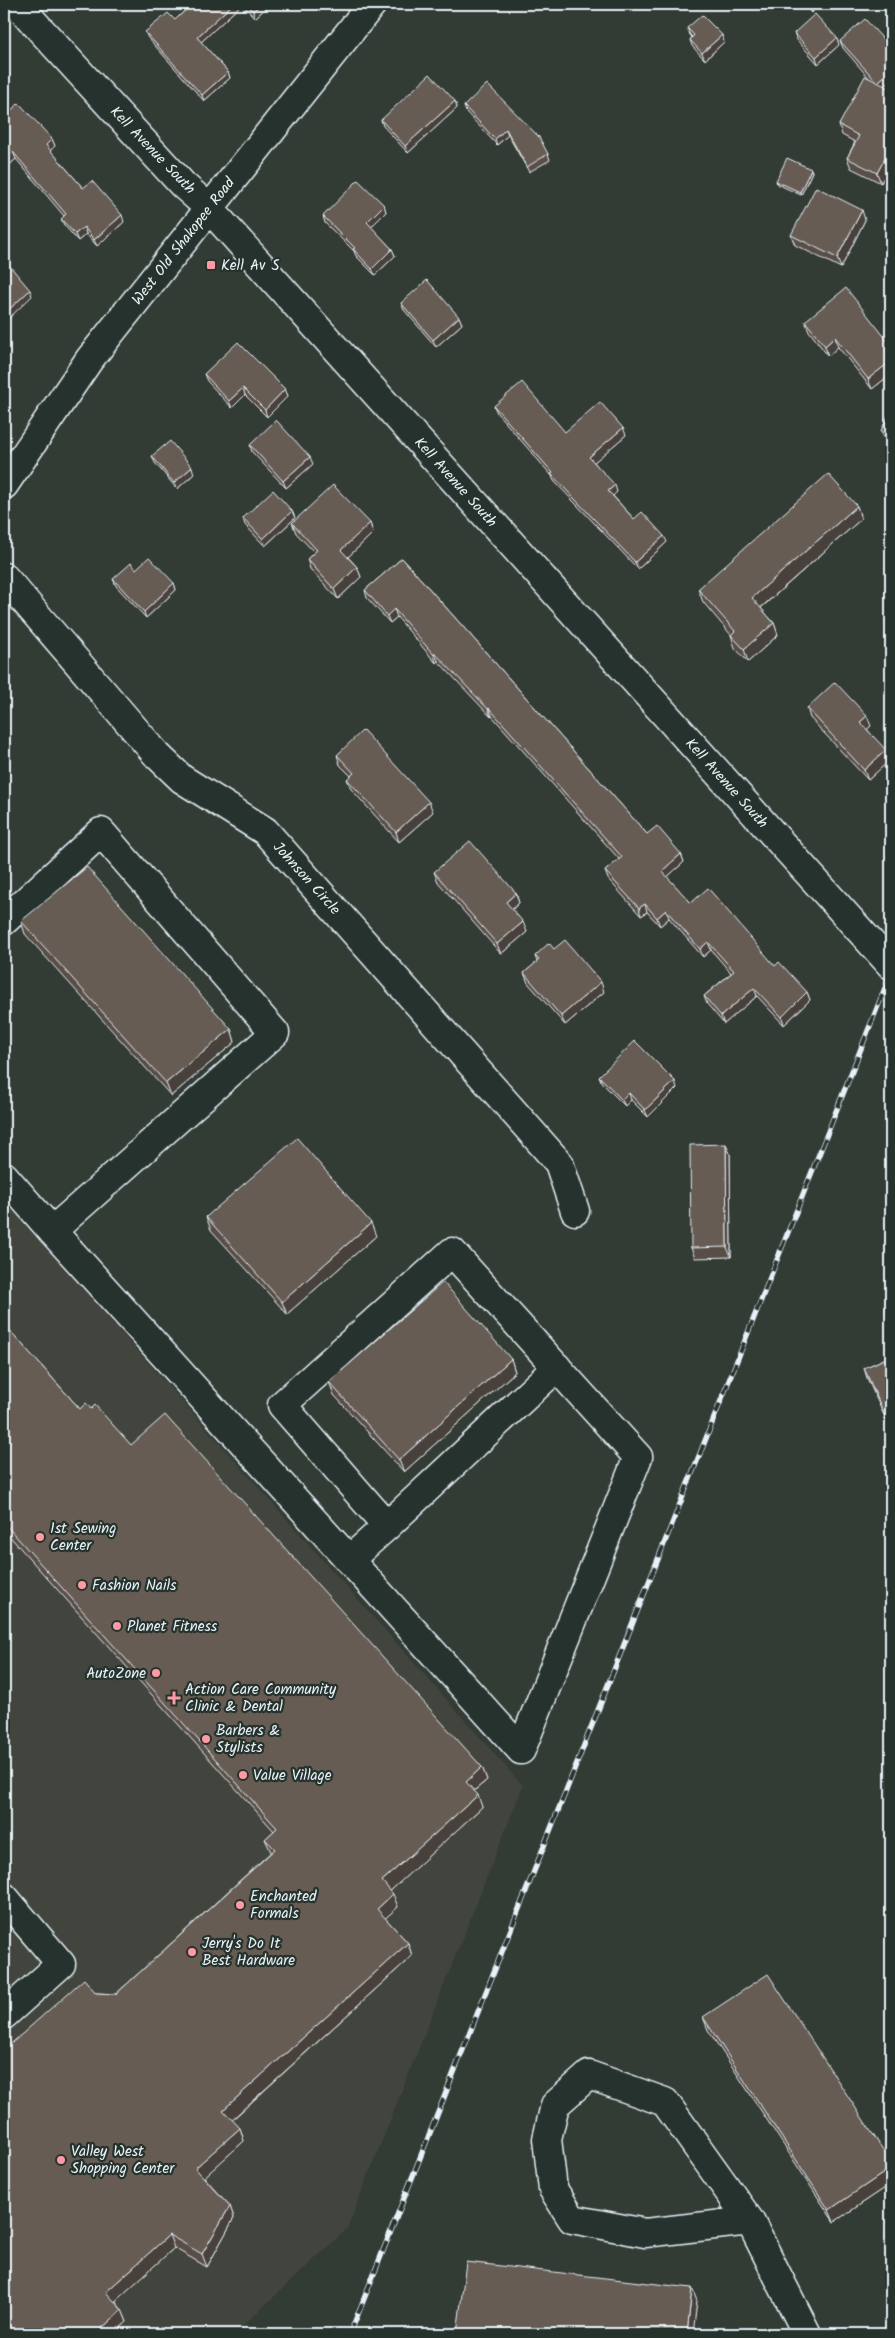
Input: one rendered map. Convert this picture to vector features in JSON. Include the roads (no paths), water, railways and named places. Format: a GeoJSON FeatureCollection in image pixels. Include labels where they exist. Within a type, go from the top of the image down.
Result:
{"type":"FeatureCollection","features":[{"type":"Feature","properties":{"kind":"street"},"geometry":{"type":"LineString","coordinates":[[4,13],[15,4]]}},
{"type":"Feature","properties":{"kind":"street","name":"Kell Avenue South"},"geometry":{"type":"LineString","coordinates":[[15,4],[183,185],[209,208],[891,966]]}},
{"type":"Feature","properties":{"kind":"street","name":"West Old Shakopee Road"},"geometry":{"type":"LineString","coordinates":[[4,485],[89,360],[372,4]]}},
{"type":"Feature","properties":{"kind":"street","name":"Johnson Circle"},"geometry":{"type":"LineString","coordinates":[[4,577],[164,761],[182,779],[265,831],[559,1163],[575,1211]]}},
{"type":"Feature","properties":{"kind":"street"},"geometry":{"type":"LineString","coordinates":[[4,921],[102,832],[275,1034],[52,1231]]}},
{"type":"Feature","properties":{"kind":"street"},"geometry":{"type":"LineString","coordinates":[[4,1176],[521,1750],[638,1457],[452,1252],[282,1405],[387,1526]]}},
{"type":"Feature","properties":{"kind":"street"},"geometry":{"type":"LineString","coordinates":[[349,1560],[557,1367]]}},
{"type":"Feature","properties":{"kind":"street"},"geometry":{"type":"LineString","coordinates":[[4,1897],[61,1964],[4,2015]]}},
{"type":"Feature","properties":{"kind":"street"},"geometry":{"type":"LineString","coordinates":[[750,2221],[645,2233],[572,2219],[553,2189],[547,2139],[555,2104],[590,2074],[665,2102],[750,2221],[807,2334]]}},
{"type":"Feature","properties":{"kind":"railway"},"geometry":{"type":"LineString","coordinates":[[350,2334],[891,973]]}},
{"type":"Feature","properties":{"kind":"place","name":"Kell Av S"},"geometry":{"type":"Point","coordinates":[211,265]}},
{"type":"Feature","properties":{"kind":"place","name":"1st Sewing Center"},"geometry":{"type":"Point","coordinates":[40,1537]}},
{"type":"Feature","properties":{"kind":"place","name":"Fashion Nails"},"geometry":{"type":"Point","coordinates":[82,1585]}},
{"type":"Feature","properties":{"kind":"place","name":"Planet Fitness"},"geometry":{"type":"Point","coordinates":[117,1626]}},
{"type":"Feature","properties":{"kind":"place","name":"AutoZone"},"geometry":{"type":"Point","coordinates":[156,1673]}},
{"type":"Feature","properties":{"kind":"place","name":"Action Care Community Clinic & Dental"},"geometry":{"type":"Point","coordinates":[174,1698]}},
{"type":"Feature","properties":{"kind":"place","name":"Barbers & Stylists"},"geometry":{"type":"Point","coordinates":[206,1739]}},
{"type":"Feature","properties":{"kind":"place","name":"Value Village"},"geometry":{"type":"Point","coordinates":[243,1775]}},
{"type":"Feature","properties":{"kind":"place","name":"Enchanted Formals"},"geometry":{"type":"Point","coordinates":[240,1905]}},
{"type":"Feature","properties":{"kind":"place","name":"Jerry's Do It Best Hardware"},"geometry":{"type":"Point","coordinates":[192,1952]}},
{"type":"Feature","properties":{"kind":"place","name":"Valley West Shopping Center"},"geometry":{"type":"Point","coordinates":[61,2160]}}]}
